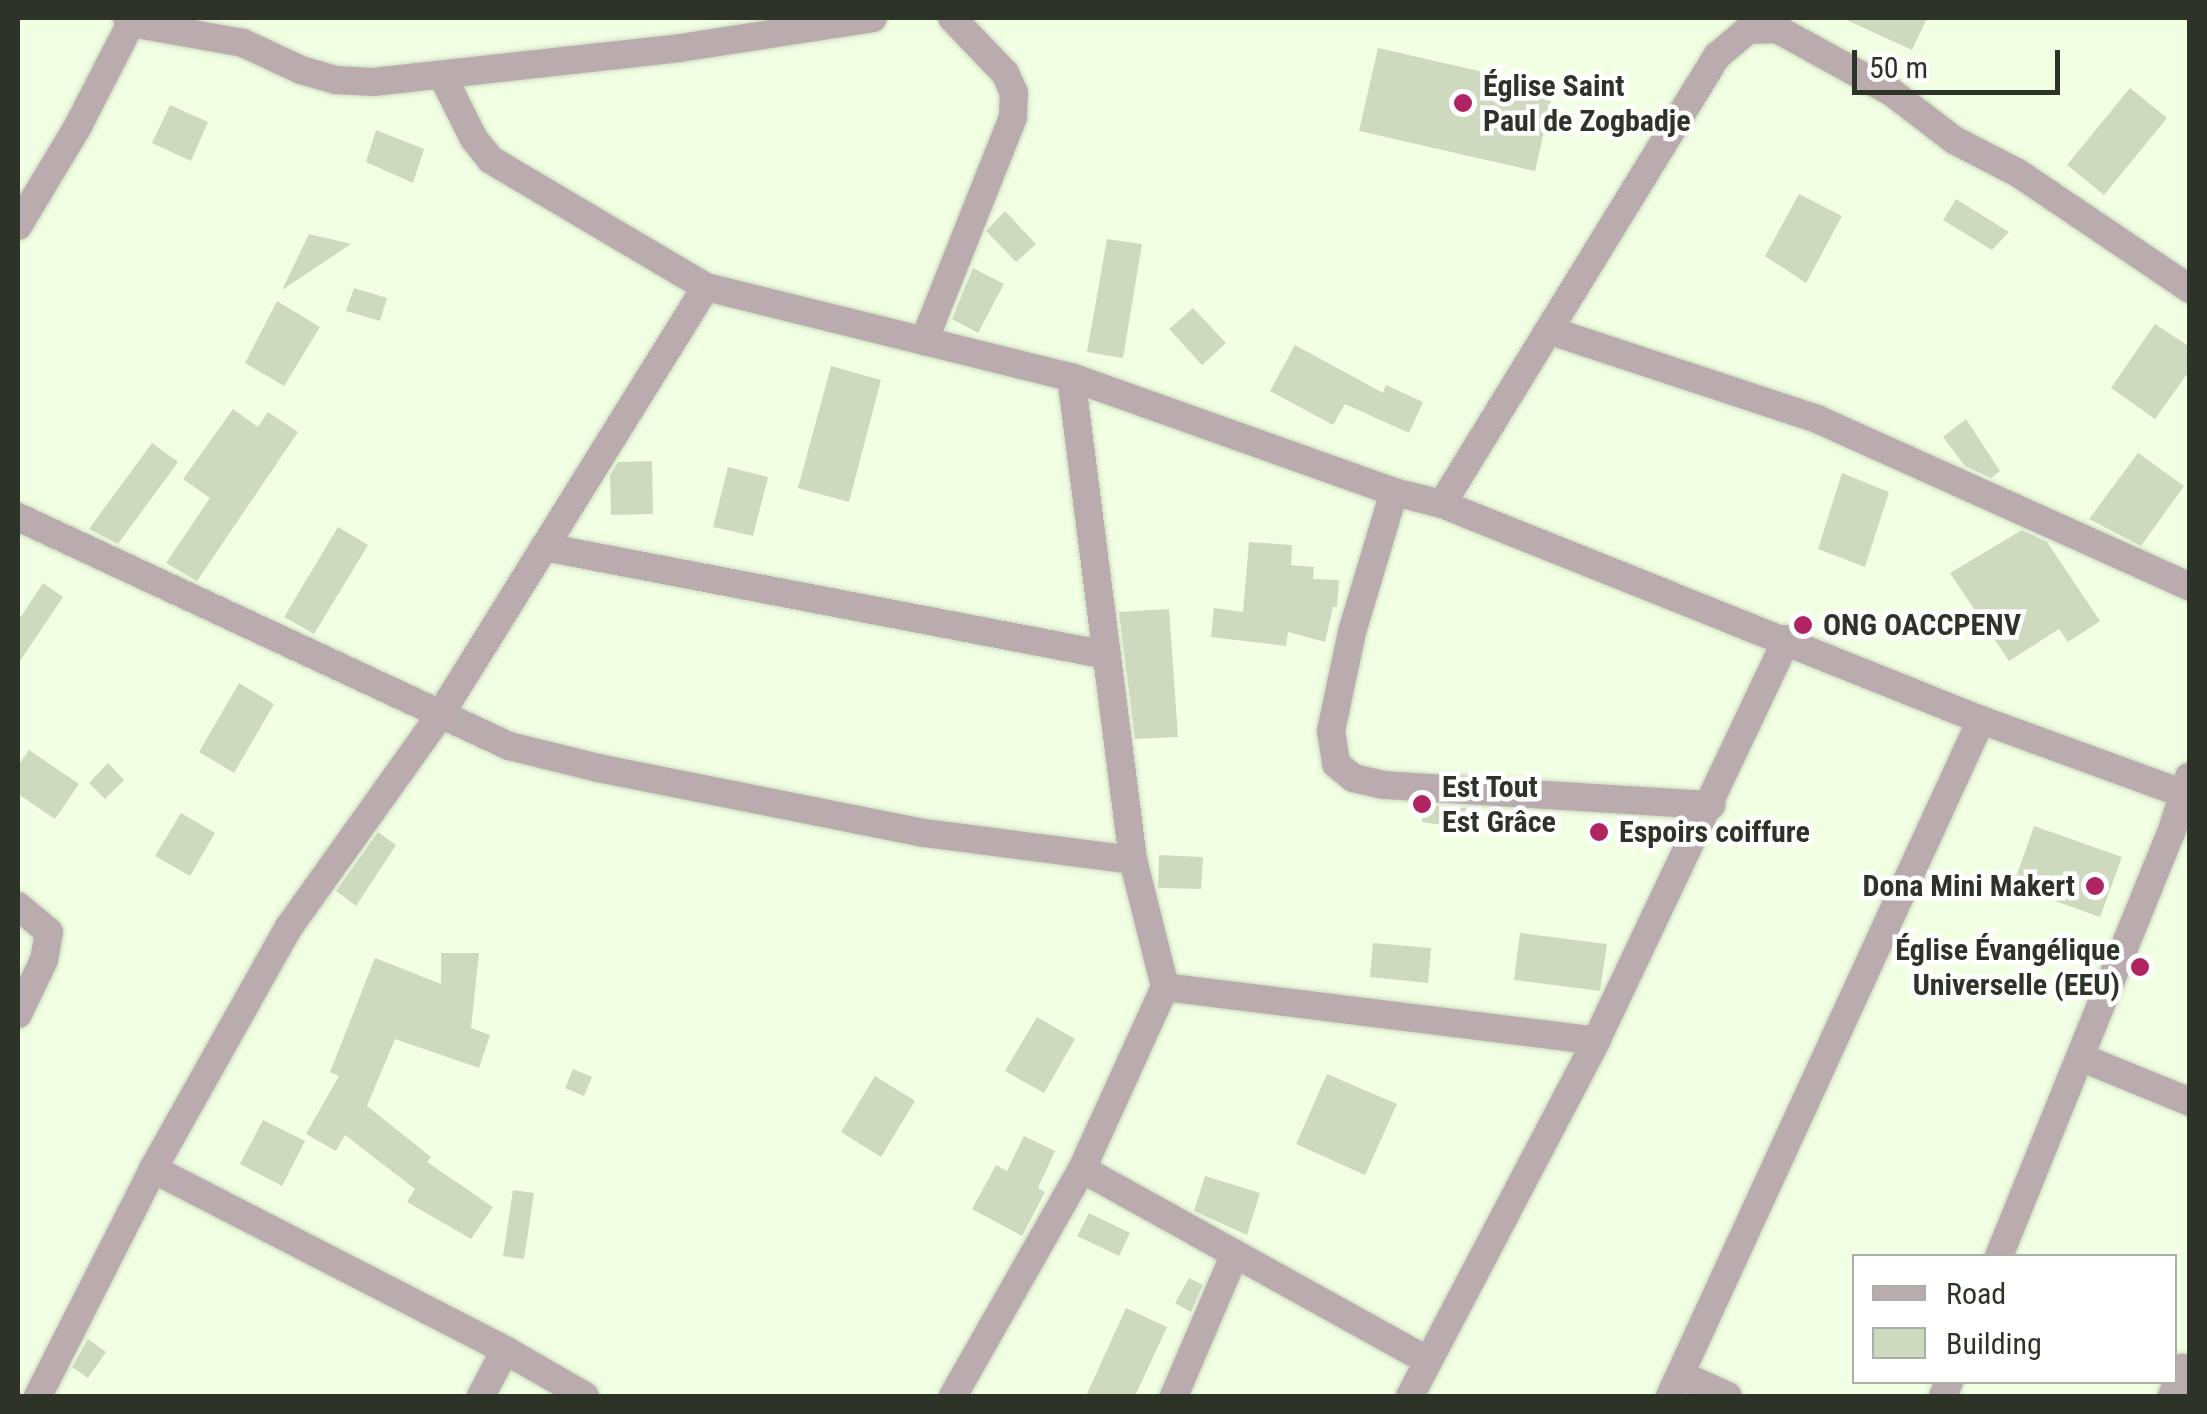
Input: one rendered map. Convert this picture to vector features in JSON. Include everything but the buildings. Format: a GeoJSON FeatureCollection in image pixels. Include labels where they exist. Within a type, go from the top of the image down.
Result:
{"type":"FeatureCollection","features":[{"type":"Feature","properties":{"kind":"street"},"geometry":{"type":"LineString","coordinates":[[18,226],[78,126],[129,20],[243,43],[301,70],[336,80],[443,78],[680,48],[873,18]]}},
{"type":"Feature","properties":{"kind":"street"},"geometry":{"type":"LineString","coordinates":[[924,340],[1013,117],[1014,93],[1005,73],[952,18]]}},
{"type":"Feature","properties":{"kind":"street"},"geometry":{"type":"LineString","coordinates":[[1442,504],[1717,56],[1748,30],[1777,29],[1890,91],[1954,140],[2018,173],[2190,289]]}},
{"type":"Feature","properties":{"kind":"street"},"geometry":{"type":"LineString","coordinates":[[443,78],[474,139],[492,160],[706,286],[1071,377],[1394,492],[1442,504],[1981,720],[2186,784],[2180,837],[2080,1057],[2000,1254]]}},
{"type":"Feature","properties":{"kind":"street"},"geometry":{"type":"LineString","coordinates":[[38,1396],[153,1169],[288,927],[440,715],[706,286]]}},
{"type":"Feature","properties":{"kind":"street"},"geometry":{"type":"LineString","coordinates":[[1551,332],[1817,419],[2190,587]]}},
{"type":"Feature","properties":{"kind":"street"},"geometry":{"type":"LineString","coordinates":[[953,1396],[1082,1170],[1165,987],[1133,860],[1071,377]]}},
{"type":"Feature","properties":{"kind":"street"},"geometry":{"type":"LineString","coordinates":[[1394,492],[1352,632],[1331,731],[1336,764],[1354,778],[1383,786],[1711,805]]}},
{"type":"Feature","properties":{"kind":"street"},"geometry":{"type":"LineString","coordinates":[[18,517],[509,746],[598,768],[924,833],[1133,860]]}},
{"type":"Feature","properties":{"kind":"street"},"geometry":{"type":"LineString","coordinates":[[544,546],[1107,656]]}},
{"type":"Feature","properties":{"kind":"street"},"geometry":{"type":"LineString","coordinates":[[1410,1396],[1596,1041],[1787,640]]}},
{"type":"Feature","properties":{"kind":"street"},"geometry":{"type":"LineString","coordinates":[[1728,1396],[1675,1386],[1981,720]]}},
{"type":"Feature","properties":{"kind":"street"},"geometry":{"type":"LineString","coordinates":[[18,906],[49,932],[44,960],[18,1014]]}},
{"type":"Feature","properties":{"kind":"street"},"geometry":{"type":"LineString","coordinates":[[1165,987],[1596,1041]]}},
{"type":"Feature","properties":{"kind":"street"},"geometry":{"type":"LineString","coordinates":[[2080,1057],[2190,1102]]}},
{"type":"Feature","properties":{"kind":"street"},"geometry":{"type":"LineString","coordinates":[[153,1169],[505,1350],[585,1396]]}},
{"type":"Feature","properties":{"kind":"street"},"geometry":{"type":"LineString","coordinates":[[1082,1170],[1427,1360]]}},
{"type":"Feature","properties":{"kind":"street"},"geometry":{"type":"LineString","coordinates":[[1174,1396],[1235,1254]]}},
{"type":"Feature","properties":{"kind":"street"},"geometry":{"type":"LineString","coordinates":[[481,1396],[505,1350]]}},
{"type":"Feature","properties":{"kind":"place","name":"Église Saint Paul de Zogbadje"},"geometry":{"type":"Point","coordinates":[1463,103]}},
{"type":"Feature","properties":{"kind":"place","name":"ONG OACCPENV"},"geometry":{"type":"Point","coordinates":[1803,625]}},
{"type":"Feature","properties":{"kind":"place","name":"Est Tout Est Grâce"},"geometry":{"type":"Point","coordinates":[1422,804]}},
{"type":"Feature","properties":{"kind":"place","name":"Espoirs coiffure"},"geometry":{"type":"Point","coordinates":[1599,832]}},
{"type":"Feature","properties":{"kind":"place","name":"Dona Mini Makert"},"geometry":{"type":"Point","coordinates":[2095,886]}},
{"type":"Feature","properties":{"kind":"place","name":"Église Évangélique Universelle (EEU)"},"geometry":{"type":"Point","coordinates":[2140,967]}}]}
